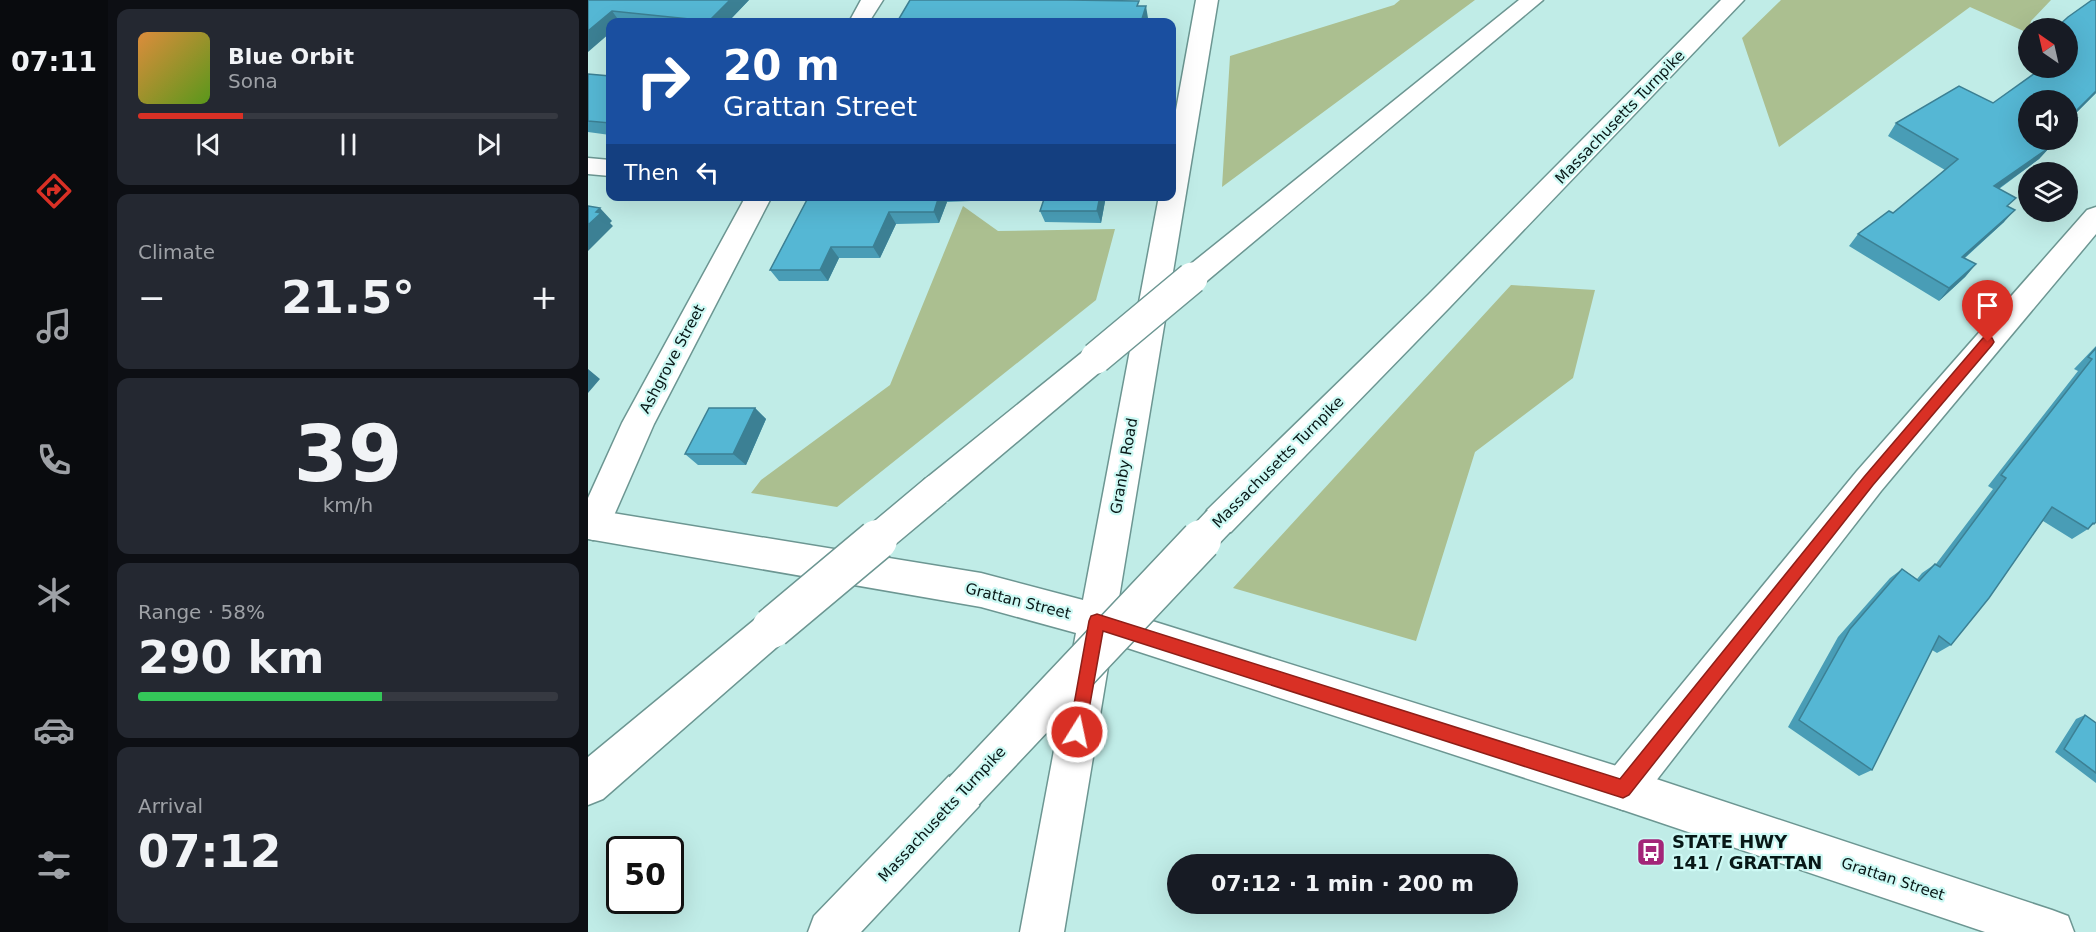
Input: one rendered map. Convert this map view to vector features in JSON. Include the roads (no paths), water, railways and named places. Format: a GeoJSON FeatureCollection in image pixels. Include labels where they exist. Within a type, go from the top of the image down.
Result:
{"type":"FeatureCollection","features":[{"type":"Feature","properties":{"kind":"main road"},"geometry":{"type":"LineString","coordinates":[[861,18],[872,0]]}},
{"type":"Feature","properties":{"kind":"main road","name":"Granby Road"},"geometry":{"type":"LineString","coordinates":[[1176,175],[1207,0]]}},
{"type":"Feature","properties":{"kind":"main road"},"geometry":{"type":"LineString","coordinates":[[588,784],[936,490],[1532,0]]}},
{"type":"Feature","properties":{"kind":"main road","name":"Massachusetts Turnpike"},"geometry":{"type":"LineString","coordinates":[[830,932],[1219,521],[1415,326],[1733,0]]}},
{"type":"Feature","properties":{"kind":"main road"},"geometry":{"type":"LineString","coordinates":[[588,166],[606,168]]}},
{"type":"Feature","properties":{"kind":"main road","name":"Ashgrove Street"},"geometry":{"type":"LineString","coordinates":[[591,525],[638,423],[756,201]]}},
{"type":"Feature","properties":{"kind":"main road","name":"Granby Road"},"geometry":{"type":"LineString","coordinates":[[1042,932],[1171,201]]}},
{"type":"Feature","properties":{"kind":"main road"},"geometry":{"type":"LineString","coordinates":[[1623,789],[1869,481],[2096,216]]}},
{"type":"Feature","properties":{"kind":"main road","name":"Grattan Street"},"geometry":{"type":"LineString","coordinates":[[591,525],[981,590],[1097,621],[1623,789],[2052,932]]}},
{"type":"Feature","properties":{"kind":"place","name":"STATE HWY 141 / GRATTAN"},"geometry":{"type":"Point","coordinates":[1651,852]}}]}
